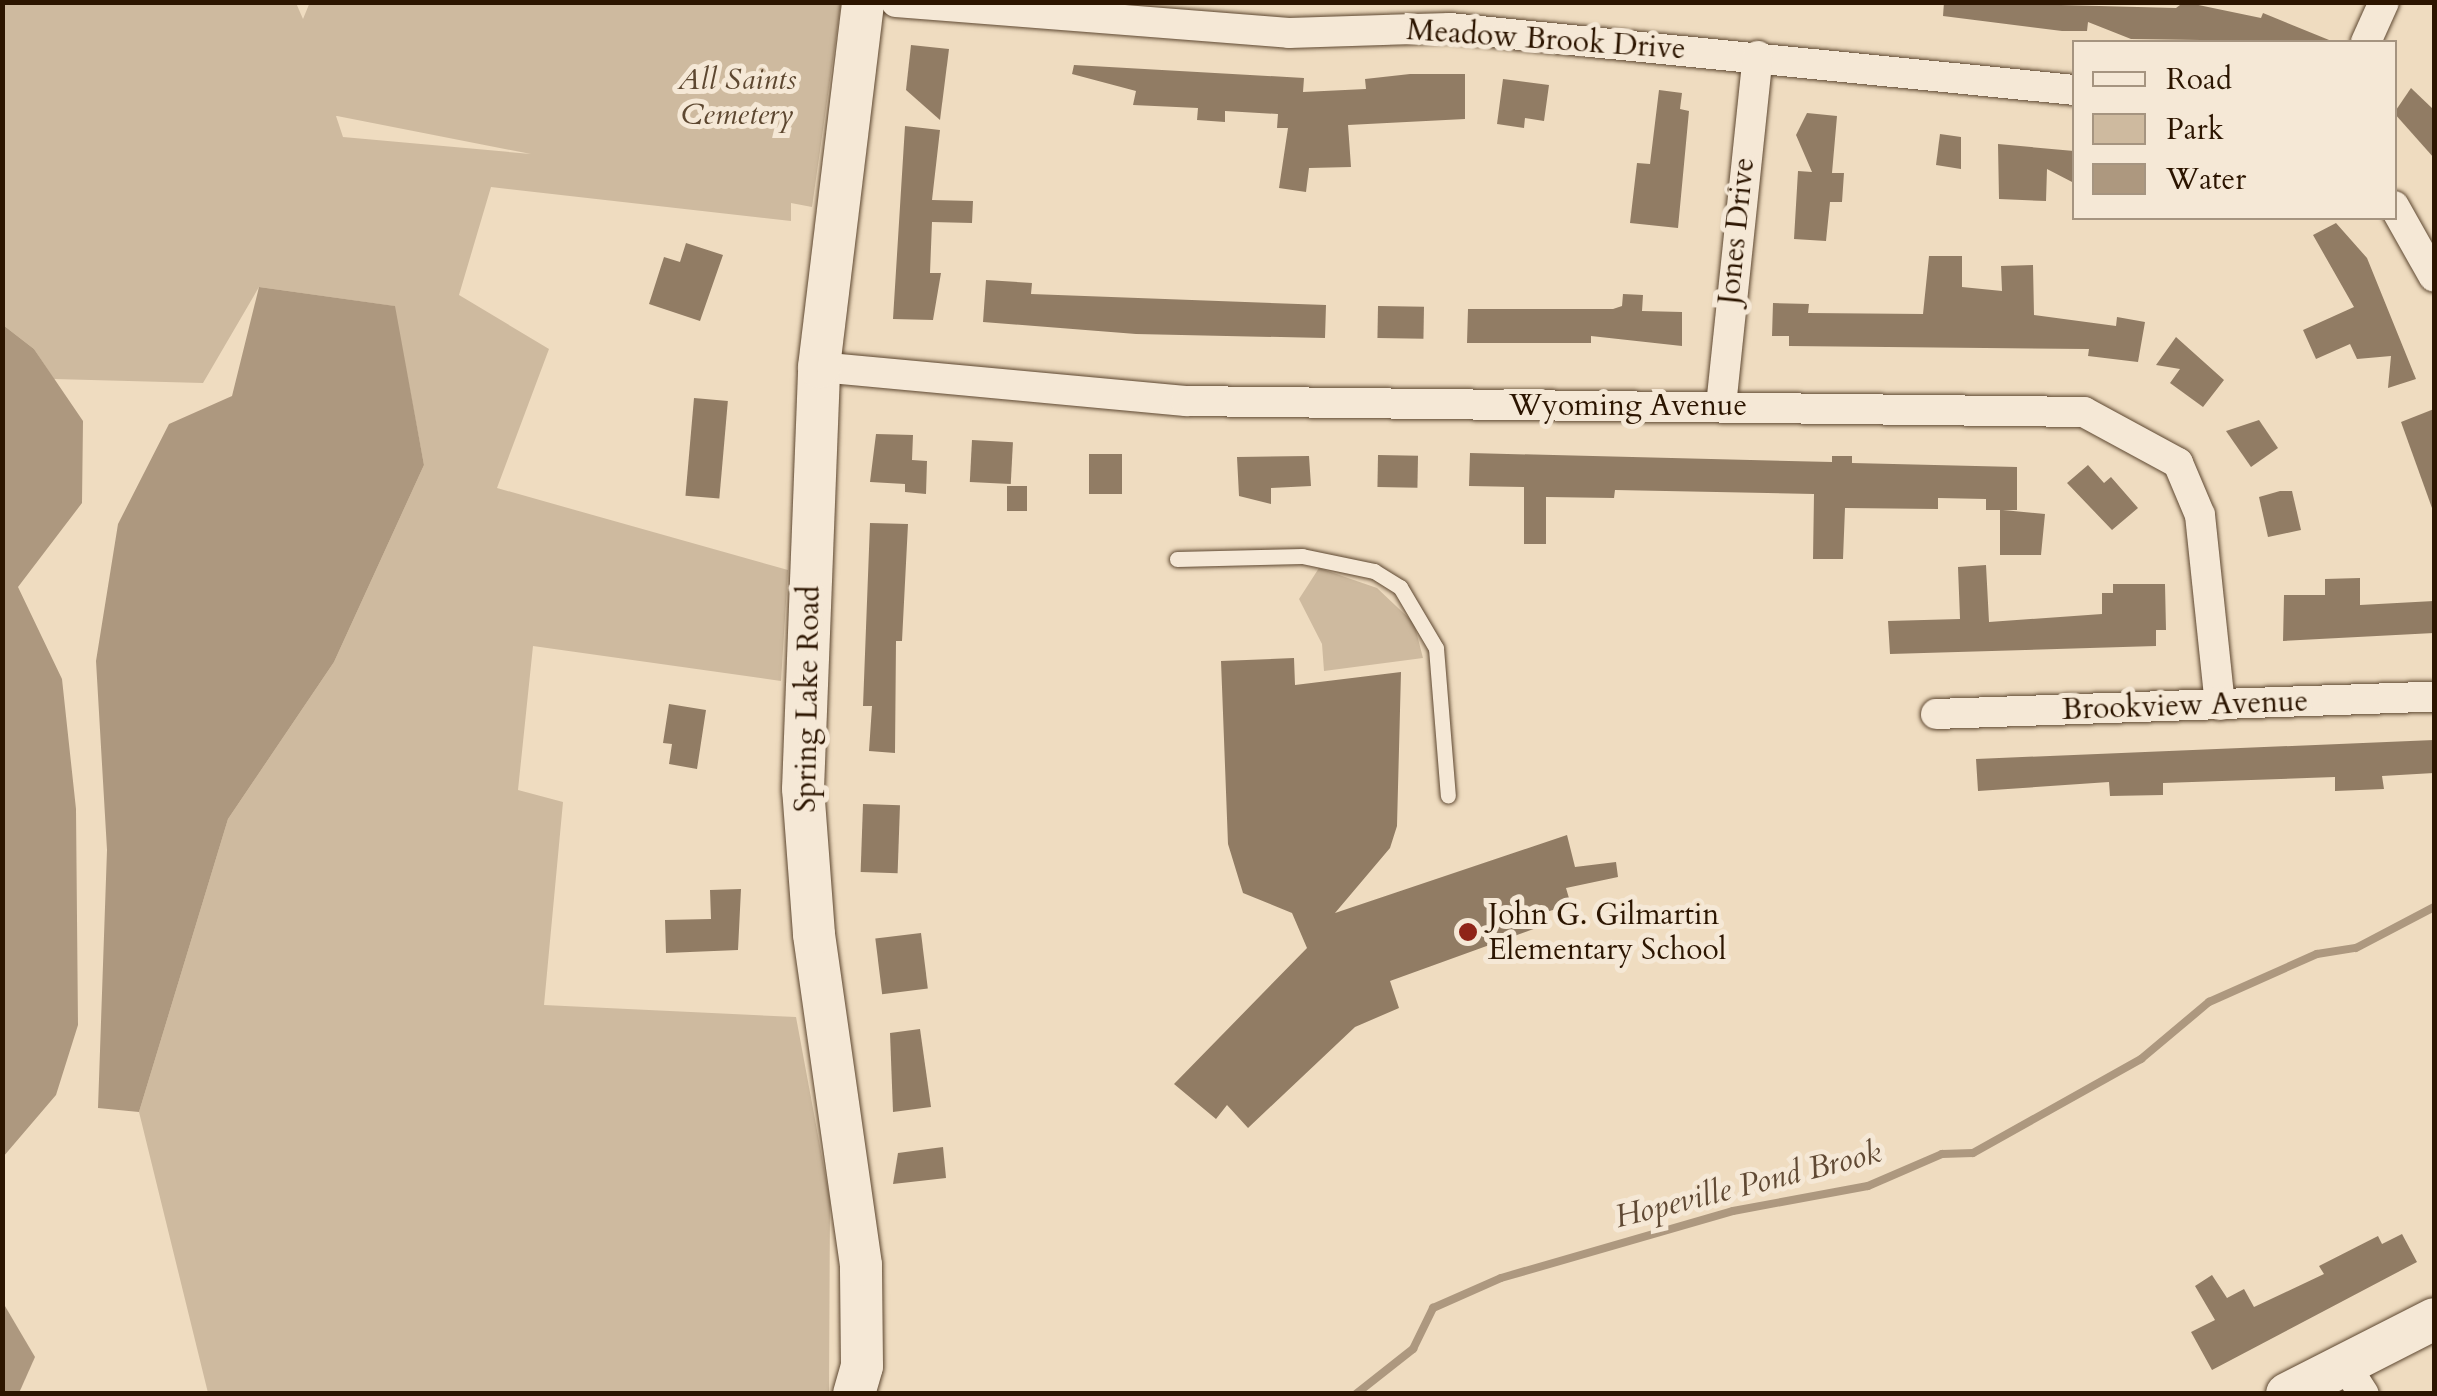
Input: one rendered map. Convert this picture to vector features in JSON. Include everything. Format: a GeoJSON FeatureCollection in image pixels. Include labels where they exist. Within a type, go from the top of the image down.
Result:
{"type":"FeatureCollection","features":[{"type":"Feature","properties":{"kind":"main road","name":"Spring Lake Road"},"geometry":{"type":"LineString","coordinates":[[854,1394],[862,1366],[861,1265],[814,934],[802,789],[819,366],[863,2]]}},
{"type":"Feature","properties":{"kind":"main road"},"geometry":{"type":"LineString","coordinates":[[2286,1394],[2354,1378],[2434,1319]]}},
{"type":"Feature","properties":{"kind":"street","name":"Meadow Brook Drive"},"geometry":{"type":"LineString","coordinates":[[896,2],[1289,33],[1453,15],[1758,56],[2072,90]]}},
{"type":"Feature","properties":{"kind":"street"},"geometry":{"type":"LineString","coordinates":[[2367,40],[2384,2]]}},
{"type":"Feature","properties":{"kind":"street","name":"Jones Drive"},"geometry":{"type":"LineString","coordinates":[[1720,406],[1758,56]]}},
{"type":"Feature","properties":{"kind":"street"},"geometry":{"type":"LineString","coordinates":[[2397,211],[2434,277]]}},
{"type":"Feature","properties":{"kind":"street","name":"Wyoming Avenue"},"geometry":{"type":"LineString","coordinates":[[819,366],[1186,401],[2084,412],[2129,432],[2178,463],[2200,515],[2220,705]]}},
{"type":"Feature","properties":{"kind":"street","name":"Brookview Avenue"},"geometry":{"type":"LineString","coordinates":[[1936,714],[2434,697]]}},
{"type":"Feature","properties":{"kind":"lane"},"geometry":{"type":"LineString","coordinates":[[1177,560],[1302,556],[1374,572],[1400,587],[1414,600],[1436,648],[1448,796]]}},
{"type":"Feature","properties":{"kind":"green space","name":"All Saints Cemetery"},"geometry":{"type":"Polygon","coordinates":[[[310,2],[841,3],[812,207],[791,203],[791,221],[491,187],[459,295],[549,349],[497,488],[788,570],[781,681],[533,646],[518,790],[563,802],[544,1005],[796,1017],[830,1200],[829,1393],[208,1393],[139,1112],[228,819],[334,662],[424,465],[394,306],[259,287],[203,383],[54,379],[34,349],[3,325],[2,3],[296,3],[303,19],[310,2]],[[336,116],[343,137],[531,154],[336,116]]]}},
{"type":"Feature","properties":{"kind":"green space"},"geometry":{"type":"Polygon","coordinates":[[[1319,568],[1377,588],[1414,623],[1423,658],[1324,671],[1322,644],[1299,599],[1319,568]]]}},
{"type":"Feature","properties":{"kind":"water"},"geometry":{"type":"Polygon","coordinates":[[[259,287],[395,306],[424,465],[334,662],[228,819],[139,1112],[98,1108],[107,850],[96,661],[118,524],[169,424],[232,396],[259,287]]]}},
{"type":"Feature","properties":{"kind":"water"},"geometry":{"type":"Polygon","coordinates":[[[3,325],[34,349],[83,421],[82,503],[18,587],[62,679],[76,809],[78,1025],[56,1095],[3,1157],[3,325]]]}},
{"type":"Feature","properties":{"kind":"water"},"geometry":{"type":"Polygon","coordinates":[[[2,1301],[35,1357],[19,1393],[3,1393],[2,1301]]]}},
{"type":"Feature","properties":{"kind":"building"},"geometry":{"type":"Polygon","coordinates":[[[1944,2],[2176,8],[2184,2],[2261,18],[2263,13],[2329,40],[2131,39],[2088,22],[2087,31],[2062,31],[1943,16],[1944,2]]]}},
{"type":"Feature","properties":{"kind":"building"},"geometry":{"type":"Polygon","coordinates":[[[911,45],[949,49],[940,120],[906,90],[911,45]]]}},
{"type":"Feature","properties":{"kind":"building"},"geometry":{"type":"Polygon","coordinates":[[[1074,65],[1304,78],[1303,92],[1366,89],[1365,79],[1410,74],[1465,74],[1465,119],[1348,125],[1351,167],[1309,168],[1306,192],[1279,188],[1288,128],[1277,128],[1278,114],[1225,111],[1225,122],[1197,120],[1198,108],[1133,105],[1136,91],[1072,74],[1074,65]]]}},
{"type":"Feature","properties":{"kind":"building"},"geometry":{"type":"Polygon","coordinates":[[[1503,79],[1549,85],[1544,121],[1525,118],[1524,128],[1497,124],[1503,79]]]}},
{"type":"Feature","properties":{"kind":"building"},"geometry":{"type":"Polygon","coordinates":[[[2411,88],[2434,110],[2434,158],[2397,116],[2397,109],[2411,88]]]}},
{"type":"Feature","properties":{"kind":"building"},"geometry":{"type":"Polygon","coordinates":[[[1659,90],[1682,93],[1680,109],[1689,111],[1678,228],[1630,223],[1637,163],[1650,164],[1659,90]]]}},
{"type":"Feature","properties":{"kind":"building"},"geometry":{"type":"Polygon","coordinates":[[[1807,113],[1837,116],[1832,173],[1844,173],[1842,202],[1830,202],[1826,241],[1794,239],[1798,171],[1812,172],[1796,135],[1807,113]]]}},
{"type":"Feature","properties":{"kind":"building"},"geometry":{"type":"Polygon","coordinates":[[[905,126],[940,130],[932,200],[973,201],[972,223],[932,222],[930,273],[941,273],[933,320],[893,319],[905,126]]]}},
{"type":"Feature","properties":{"kind":"building"},"geometry":{"type":"Polygon","coordinates":[[[1940,134],[1961,137],[1961,169],[1936,165],[1940,134]]]}},
{"type":"Feature","properties":{"kind":"building"},"geometry":{"type":"Polygon","coordinates":[[[1998,144],[2072,151],[2072,182],[2047,169],[2046,201],[1999,199],[1998,144]]]}},
{"type":"Feature","properties":{"kind":"building"},"geometry":{"type":"Polygon","coordinates":[[[2336,223],[2367,258],[2416,379],[2388,388],[2391,356],[2357,359],[2350,344],[2316,359],[2303,330],[2354,307],[2313,235],[2336,223]]]}},
{"type":"Feature","properties":{"kind":"building"},"geometry":{"type":"Polygon","coordinates":[[[686,243],[723,255],[700,321],[649,304],[664,257],[680,262],[686,243]]]}},
{"type":"Feature","properties":{"kind":"building"},"geometry":{"type":"Polygon","coordinates":[[[1929,256],[1962,256],[1962,287],[2002,291],[2001,266],[2033,265],[2034,315],[2116,326],[2117,317],[2145,322],[2138,362],[2088,356],[2089,349],[1789,346],[1789,336],[1772,336],[1773,303],[1809,304],[1808,313],[1923,314],[1929,256]]]}},
{"type":"Feature","properties":{"kind":"building"},"geometry":{"type":"Polygon","coordinates":[[[986,280],[1032,283],[1031,294],[1326,305],[1325,338],[1136,334],[983,322],[986,280]]]}},
{"type":"Feature","properties":{"kind":"building"},"geometry":{"type":"Polygon","coordinates":[[[1623,294],[1643,295],[1642,311],[1682,312],[1682,346],[1591,336],[1591,343],[1467,343],[1468,309],[1613,309],[1622,306],[1623,294]]]}},
{"type":"Feature","properties":{"kind":"building"},"geometry":{"type":"Polygon","coordinates":[[[1378,306],[1424,307],[1423,339],[1377,338],[1378,306]]]}},
{"type":"Feature","properties":{"kind":"building"},"geometry":{"type":"Polygon","coordinates":[[[2176,337],[2224,380],[2203,407],[2170,383],[2180,369],[2156,365],[2176,337]]]}},
{"type":"Feature","properties":{"kind":"building"},"geometry":{"type":"Polygon","coordinates":[[[694,398],[728,401],[719,499],[685,496],[694,398]]]}},
{"type":"Feature","properties":{"kind":"building"},"geometry":{"type":"Polygon","coordinates":[[[2434,409],[2434,507],[2432,508],[2401,422],[2434,409]]]}},
{"type":"Feature","properties":{"kind":"building"},"geometry":{"type":"Polygon","coordinates":[[[2259,420],[2278,448],[2251,467],[2226,431],[2259,420]]]}},
{"type":"Feature","properties":{"kind":"building"},"geometry":{"type":"Polygon","coordinates":[[[876,434],[913,435],[912,460],[927,461],[926,494],[905,492],[905,484],[870,482],[876,434]]]}},
{"type":"Feature","properties":{"kind":"building"},"geometry":{"type":"Polygon","coordinates":[[[972,440],[1013,442],[1011,484],[970,482],[972,440]]]}},
{"type":"Feature","properties":{"kind":"building"},"geometry":{"type":"Polygon","coordinates":[[[1470,453],[1832,462],[1832,456],[1852,456],[1852,463],[2017,467],[2017,510],[2003,510],[2045,514],[2041,555],[2000,555],[2000,510],[1986,510],[1986,499],[1938,498],[1938,509],[1845,508],[1843,559],[1813,559],[1814,494],[1615,490],[1614,498],[1546,497],[1546,544],[1524,544],[1524,487],[1469,486],[1470,453]]]}},
{"type":"Feature","properties":{"kind":"building"},"geometry":{"type":"Polygon","coordinates":[[[1089,454],[1122,454],[1122,494],[1089,494],[1089,454]]]}},
{"type":"Feature","properties":{"kind":"building"},"geometry":{"type":"Polygon","coordinates":[[[1378,455],[1418,456],[1417,488],[1377,487],[1378,455]]]}},
{"type":"Feature","properties":{"kind":"building"},"geometry":{"type":"Polygon","coordinates":[[[1309,456],[1311,486],[1271,488],[1271,504],[1239,496],[1237,457],[1309,456]]]}},
{"type":"Feature","properties":{"kind":"building"},"geometry":{"type":"Polygon","coordinates":[[[2088,465],[2104,483],[2111,477],[2138,508],[2112,530],[2067,483],[2088,465]]]}},
{"type":"Feature","properties":{"kind":"building"},"geometry":{"type":"Polygon","coordinates":[[[1007,486],[1027,486],[1027,511],[1007,511],[1007,486]]]}},
{"type":"Feature","properties":{"kind":"building"},"geometry":{"type":"Polygon","coordinates":[[[2292,491],[2301,530],[2268,537],[2259,497],[2292,491]]]}},
{"type":"Feature","properties":{"kind":"building"},"geometry":{"type":"Polygon","coordinates":[[[870,523],[908,524],[902,641],[896,641],[895,753],[869,751],[872,706],[863,706],[870,523]]]}},
{"type":"Feature","properties":{"kind":"building"},"geometry":{"type":"Polygon","coordinates":[[[1986,565],[1989,622],[2102,614],[2102,593],[2113,593],[2113,584],[2165,584],[2166,630],[2156,630],[2156,646],[1890,654],[1888,621],[1960,619],[1958,567],[1986,565]]]}},
{"type":"Feature","properties":{"kind":"building"},"geometry":{"type":"Polygon","coordinates":[[[2360,578],[2360,605],[2434,601],[2434,633],[2283,641],[2284,595],[2325,595],[2325,579],[2360,578]]]}},
{"type":"Feature","properties":{"kind":"building"},"geometry":{"type":"Polygon","coordinates":[[[1294,658],[1295,685],[1401,672],[1397,826],[1390,848],[1335,913],[1567,835],[1575,867],[1616,862],[1618,877],[1566,888],[1571,905],[1535,915],[1539,927],[1390,981],[1399,1008],[1355,1027],[1248,1128],[1227,1105],[1216,1119],[1174,1084],[1307,948],[1292,913],[1243,893],[1228,844],[1221,661],[1294,658]]]}},
{"type":"Feature","properties":{"kind":"building"},"geometry":{"type":"Polygon","coordinates":[[[669,704],[706,710],[697,769],[669,764],[672,744],[663,743],[669,704]]]}},
{"type":"Feature","properties":{"kind":"building"},"geometry":{"type":"Polygon","coordinates":[[[2434,740],[2434,773],[2382,776],[2384,789],[2335,791],[2335,777],[2163,783],[2163,795],[2110,796],[2109,782],[1978,791],[1976,759],[2434,740]]]}},
{"type":"Feature","properties":{"kind":"building"},"geometry":{"type":"Polygon","coordinates":[[[863,804],[900,805],[898,873],[861,872],[863,804]]]}},
{"type":"Feature","properties":{"kind":"building"},"geometry":{"type":"Polygon","coordinates":[[[741,889],[738,950],[666,953],[665,920],[711,919],[710,890],[741,889]]]}},
{"type":"Feature","properties":{"kind":"building"},"geometry":{"type":"Polygon","coordinates":[[[921,933],[928,989],[882,994],[875,939],[921,933]]]}},
{"type":"Feature","properties":{"kind":"building"},"geometry":{"type":"Polygon","coordinates":[[[920,1029],[931,1107],[893,1112],[890,1033],[920,1029]]]}},
{"type":"Feature","properties":{"kind":"building"},"geometry":{"type":"Polygon","coordinates":[[[943,1147],[946,1178],[893,1184],[898,1153],[943,1147]]]}},
{"type":"Feature","properties":{"kind":"building"},"geometry":{"type":"Polygon","coordinates":[[[2402,1234],[2417,1262],[2212,1370],[2191,1332],[2215,1320],[2195,1286],[2212,1275],[2227,1298],[2244,1289],[2254,1307],[2324,1274],[2319,1266],[2378,1236],[2382,1244],[2402,1234]]]}},
{"type":"Feature","properties":{"kind":"waterway","name":"Hopeville Pond Brook"},"geometry":{"type":"LineString","coordinates":[[1356,1394],[1413,1349],[1433,1308],[1501,1278],[1733,1211],[1868,1186],[1942,1154],[1973,1153],[2141,1059],[2209,1002],[2317,954],[2356,948],[2434,907]]}},
{"type":"Feature","properties":{"kind":"place","name":"John G. Gilmartin Elementary School"},"geometry":{"type":"Point","coordinates":[1468,932]}}]}
